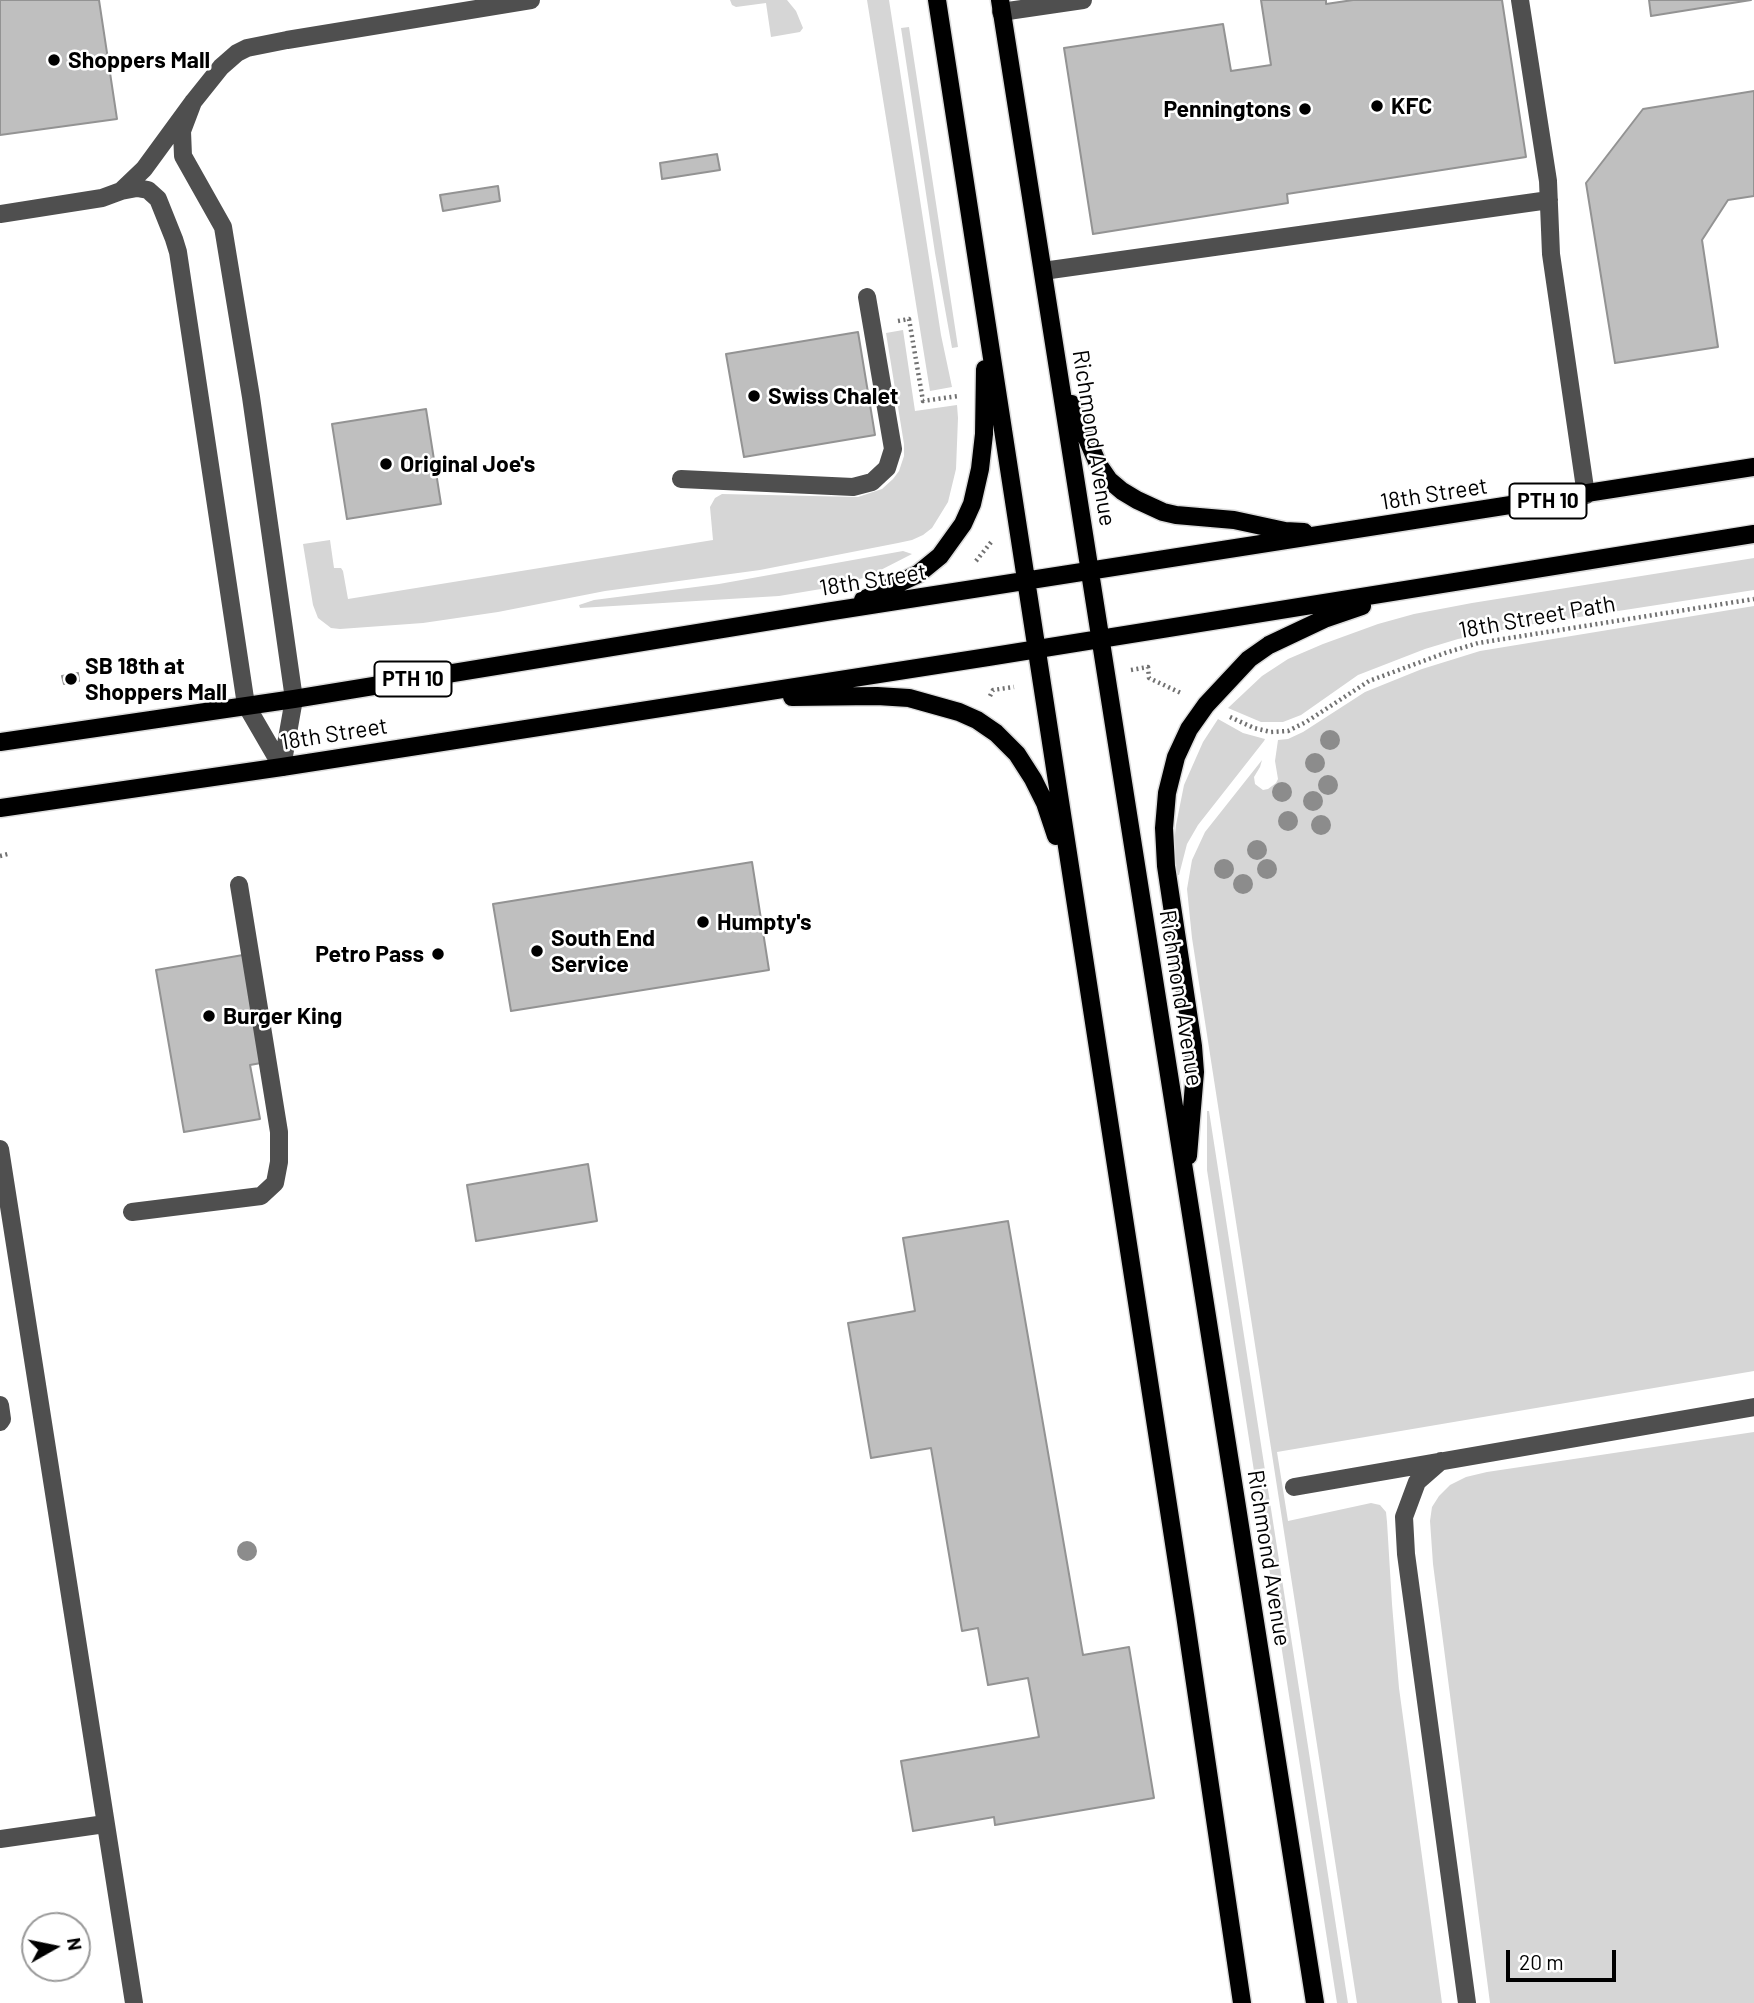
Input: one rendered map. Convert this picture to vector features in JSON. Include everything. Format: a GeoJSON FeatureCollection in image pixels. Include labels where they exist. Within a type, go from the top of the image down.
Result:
{"type":"FeatureCollection","features":[{"type":"Feature","properties":{"kind":"main road"},"geometry":{"type":"LineString","coordinates":[[937,0],[1242,2003]]}},
{"type":"Feature","properties":{"kind":"main road","name":"Richmond Avenue"},"geometry":{"type":"LineString","coordinates":[[1001,6],[1315,2003]]}},
{"type":"Feature","properties":{"kind":"main road"},"geometry":{"type":"LineString","coordinates":[[826,612],[864,600],[918,574],[940,556],[963,524],[977,486],[984,434],[986,366],[981,282]]}},
{"type":"Feature","properties":{"kind":"main road"},"geometry":{"type":"LineString","coordinates":[[1057,356],[1074,411],[1098,464],[1122,491],[1163,512],[1176,515],[1234,520],[1284,531],[1342,532]]}},
{"type":"Feature","properties":{"kind":"main road","name":"18th Street"},"geometry":{"type":"LineString","coordinates":[[0,742],[294,699],[1026,580],[1754,467]]}},
{"type":"Feature","properties":{"kind":"main road","name":"18th Street"},"geometry":{"type":"LineString","coordinates":[[0,808],[1036,650],[1754,534]]}},
{"type":"Feature","properties":{"kind":"main road"},"geometry":{"type":"LineString","coordinates":[[1190,1212],[1189,1143],[1195,1072],[1166,866],[1164,828],[1167,793],[1176,757],[1189,729],[1206,705],[1249,659],[1269,645],[1324,619],[1405,591]]}},
{"type":"Feature","properties":{"kind":"main road"},"geometry":{"type":"LineString","coordinates":[[722,698],[909,698],[939,705],[977,720],[996,733],[1017,754],[1033,779],[1053,826],[1077,916]]}},
{"type":"Feature","properties":{"kind":"lane"},"geometry":{"type":"LineString","coordinates":[[121,191],[136,178],[229,59],[247,48],[531,0]]}},
{"type":"Feature","properties":{"kind":"lane"},"geometry":{"type":"LineString","coordinates":[[1001,6],[1083,0]]}},
{"type":"Feature","properties":{"kind":"lane"},"geometry":{"type":"LineString","coordinates":[[1520,0],[1548,181],[1550,254],[1586,495]]}},
{"type":"Feature","properties":{"kind":"lane"},"geometry":{"type":"LineString","coordinates":[[193,102],[184,124],[182,145],[187,163],[223,227],[251,397],[294,699],[282,767]]}},
{"type":"Feature","properties":{"kind":"lane"},"geometry":{"type":"LineString","coordinates":[[153,156],[176,166],[199,183]]}},
{"type":"Feature","properties":{"kind":"lane"},"geometry":{"type":"LineString","coordinates":[[153,156],[162,208]]}},
{"type":"Feature","properties":{"kind":"lane"},"geometry":{"type":"LineString","coordinates":[[0,214],[102,198],[137,188],[148,190],[155,195],[162,208],[178,252],[246,705],[282,767]]}},
{"type":"Feature","properties":{"kind":"lane"},"geometry":{"type":"LineString","coordinates":[[1043,271],[1549,200]]}},
{"type":"Feature","properties":{"kind":"lane"},"geometry":{"type":"LineString","coordinates":[[681,479],[853,487],[872,482],[887,468],[893,449],[867,297]]}},
{"type":"Feature","properties":{"kind":"lane"},"geometry":{"type":"LineString","coordinates":[[132,1212],[261,1196],[275,1182],[279,1162],[279,1132],[239,885]]}},
{"type":"Feature","properties":{"kind":"lane"},"geometry":{"type":"LineString","coordinates":[[0,1150],[134,2003]]}},
{"type":"Feature","properties":{"kind":"lane"},"geometry":{"type":"LineString","coordinates":[[0,1405],[0,1422]]}},
{"type":"Feature","properties":{"kind":"lane"},"geometry":{"type":"LineString","coordinates":[[1294,1486],[1754,1407]]}},
{"type":"Feature","properties":{"kind":"lane"},"geometry":{"type":"LineString","coordinates":[[1441,1461],[1417,1482],[1404,1517],[1406,1555],[1467,2003]]}},
{"type":"Feature","properties":{"kind":"lane"},"geometry":{"type":"LineString","coordinates":[[0,1839],[105,1824]]}},
{"type":"Feature","properties":{"kind":"path"},"geometry":{"type":"LineString","coordinates":[[896,321],[909,319],[923,401],[960,396]]}},
{"type":"Feature","properties":{"kind":"path"},"geometry":{"type":"LineString","coordinates":[[975,563],[993,540]]}},
{"type":"Feature","properties":{"kind":"path","name":"18th Street Path"},"geometry":{"type":"LineString","coordinates":[[1223,713],[1254,729],[1289,731],[1369,681],[1478,643],[1754,599]]}},
{"type":"Feature","properties":{"kind":"path"},"geometry":{"type":"LineString","coordinates":[[1130,670],[1148,667],[1149,678],[1188,696]]}},
{"type":"Feature","properties":{"kind":"path"},"geometry":{"type":"LineString","coordinates":[[986,703],[993,690],[1014,687]]}},
{"type":"Feature","properties":{"kind":"path"},"geometry":{"type":"LineString","coordinates":[[0,856],[8,854]]}},
{"type":"Feature","properties":{"kind":"shaded area"},"geometry":{"type":"Polygon","coordinates":[[[730,0],[787,0],[796,11],[803,28],[800,32],[771,37],[766,3],[736,7],[730,0]]]}},
{"type":"Feature","properties":{"kind":"shaded area"},"geometry":{"type":"Polygon","coordinates":[[[867,0],[889,0],[941,335],[952,387],[930,391],[867,0]]]}},
{"type":"Feature","properties":{"kind":"shaded area"},"geometry":{"type":"Polygon","coordinates":[[[909,27],[958,347],[952,348],[901,28],[909,27]]]}},
{"type":"Feature","properties":{"kind":"shaded area"},"geometry":{"type":"Polygon","coordinates":[[[903,330],[915,411],[957,405],[956,469],[948,502],[932,528],[923,535],[912,540],[760,570],[605,591],[498,612],[423,623],[340,629],[331,628],[318,618],[313,605],[303,544],[330,540],[334,568],[341,568],[343,571],[348,599],[713,540],[710,507],[715,498],[722,494],[858,497],[882,489],[899,471],[904,456],[886,333],[903,330]]]}},
{"type":"Feature","properties":{"kind":"shaded area"},"geometry":{"type":"Polygon","coordinates":[[[903,551],[912,554],[867,577],[779,596],[580,608],[579,605],[594,600],[719,584],[903,551]]]}},
{"type":"Feature","properties":{"kind":"shaded area"},"geometry":{"type":"Polygon","coordinates":[[[1754,558],[1754,590],[1521,626],[1458,639],[1358,675],[1301,715],[1283,722],[1261,722],[1228,708],[1262,676],[1288,659],[1378,624],[1472,603],[1754,558]]]}},
{"type":"Feature","properties":{"kind":"shaded area"},"geometry":{"type":"Polygon","coordinates":[[[1754,606],[1754,1371],[1277,1452],[1288,1521],[1371,1503],[1380,1505],[1386,1512],[1399,1688],[1442,2003],[1357,2003],[1192,938],[1187,889],[1192,860],[1205,832],[1262,760],[1254,777],[1255,784],[1263,790],[1276,783],[1278,740],[1303,732],[1365,692],[1422,669],[1480,651],[1754,606]]]}},
{"type":"Feature","properties":{"kind":"shaded area"},"geometry":{"type":"Polygon","coordinates":[[[1218,719],[1243,733],[1265,739],[1198,825],[1187,844],[1177,875],[1174,844],[1184,785],[1203,742],[1218,719]]]}},
{"type":"Feature","properties":{"kind":"shaded area"},"geometry":{"type":"Polygon","coordinates":[[[1207,1111],[1348,2003],[1337,2003],[1207,1170],[1207,1111]]]}},
{"type":"Feature","properties":{"kind":"shaded area"},"geometry":{"type":"Polygon","coordinates":[[[1754,1432],[1754,2003],[1490,2003],[1433,1564],[1430,1521],[1432,1507],[1450,1485],[1466,1477],[1487,1472],[1754,1432]]]}},
{"type":"Feature","properties":{"kind":"building","name":"Shoppers Mall"},"geometry":{"type":"Polygon","coordinates":[[[0,0],[99,0],[117,119],[0,135],[0,0]]]}},
{"type":"Feature","properties":{"kind":"building"},"geometry":{"type":"Polygon","coordinates":[[[1261,0],[1326,0],[1326,4],[1353,0],[1502,0],[1526,157],[1287,194],[1288,203],[1093,234],[1064,48],[1223,24],[1231,71],[1271,65],[1261,0]]]}},
{"type":"Feature","properties":{"kind":"building"},"geometry":{"type":"Polygon","coordinates":[[[1649,0],[1751,0],[1651,16],[1649,0]]]}},
{"type":"Feature","properties":{"kind":"building"},"geometry":{"type":"Polygon","coordinates":[[[1754,91],[1754,196],[1728,200],[1702,240],[1718,347],[1615,363],[1586,183],[1643,109],[1754,91]]]}},
{"type":"Feature","properties":{"kind":"building"},"geometry":{"type":"Polygon","coordinates":[[[717,154],[720,170],[662,179],[660,163],[717,154]]]}},
{"type":"Feature","properties":{"kind":"building"},"geometry":{"type":"Polygon","coordinates":[[[498,186],[500,201],[443,211],[440,195],[498,186]]]}},
{"type":"Feature","properties":{"kind":"building"},"geometry":{"type":"Polygon","coordinates":[[[858,332],[875,435],[744,457],[726,354],[858,332]]]}},
{"type":"Feature","properties":{"kind":"building","name":"Original Joe's"},"geometry":{"type":"Polygon","coordinates":[[[426,409],[441,504],[347,519],[332,424],[426,409]]]}},
{"type":"Feature","properties":{"kind":"building","name":"SB 18th at Shoppers Mall"},"geometry":{"type":"Polygon","coordinates":[[[78,673],[79,681],[64,684],[62,676],[78,673]]]}},
{"type":"Feature","properties":{"kind":"building"},"geometry":{"type":"Polygon","coordinates":[[[752,862],[769,970],[511,1011],[493,904],[752,862]]]}},
{"type":"Feature","properties":{"kind":"building","name":"Burger King"},"geometry":{"type":"Polygon","coordinates":[[[243,955],[261,1063],[250,1065],[260,1119],[184,1132],[156,970],[243,955]]]}},
{"type":"Feature","properties":{"kind":"building"},"geometry":{"type":"Polygon","coordinates":[[[588,1164],[597,1221],[476,1241],[467,1185],[588,1164]]]}},
{"type":"Feature","properties":{"kind":"building"},"geometry":{"type":"Polygon","coordinates":[[[1008,1221],[1083,1655],[1129,1647],[1154,1798],[995,1825],[994,1817],[913,1831],[901,1761],[1039,1737],[1028,1678],[988,1685],[978,1628],[962,1631],[931,1448],[871,1458],[848,1323],[915,1311],[903,1238],[1008,1221]]]}},
{"type":"Feature","properties":{"kind":"place","name":"Shoppers Mall"},"geometry":{"type":"Point","coordinates":[54,60]}},
{"type":"Feature","properties":{"kind":"place","name":"KFC"},"geometry":{"type":"Point","coordinates":[1377,106]}},
{"type":"Feature","properties":{"kind":"place","name":"Penningtons"},"geometry":{"type":"Point","coordinates":[1305,109]}},
{"type":"Feature","properties":{"kind":"place","name":"Swiss Chalet"},"geometry":{"type":"Point","coordinates":[754,396]}},
{"type":"Feature","properties":{"kind":"place","name":"Original Joe's"},"geometry":{"type":"Point","coordinates":[386,464]}},
{"type":"Feature","properties":{"kind":"place","name":"SB 18th at Shoppers Mall"},"geometry":{"type":"Point","coordinates":[71,679]}},
{"type":"Feature","properties":{"kind":"place","name":"Humpty's"},"geometry":{"type":"Point","coordinates":[703,922]}},
{"type":"Feature","properties":{"kind":"place","name":"South End Service"},"geometry":{"type":"Point","coordinates":[537,951]}},
{"type":"Feature","properties":{"kind":"place","name":"Petro Pass"},"geometry":{"type":"Point","coordinates":[438,954]}},
{"type":"Feature","properties":{"kind":"place","name":"Burger King"},"geometry":{"type":"Point","coordinates":[209,1016]}}]}
